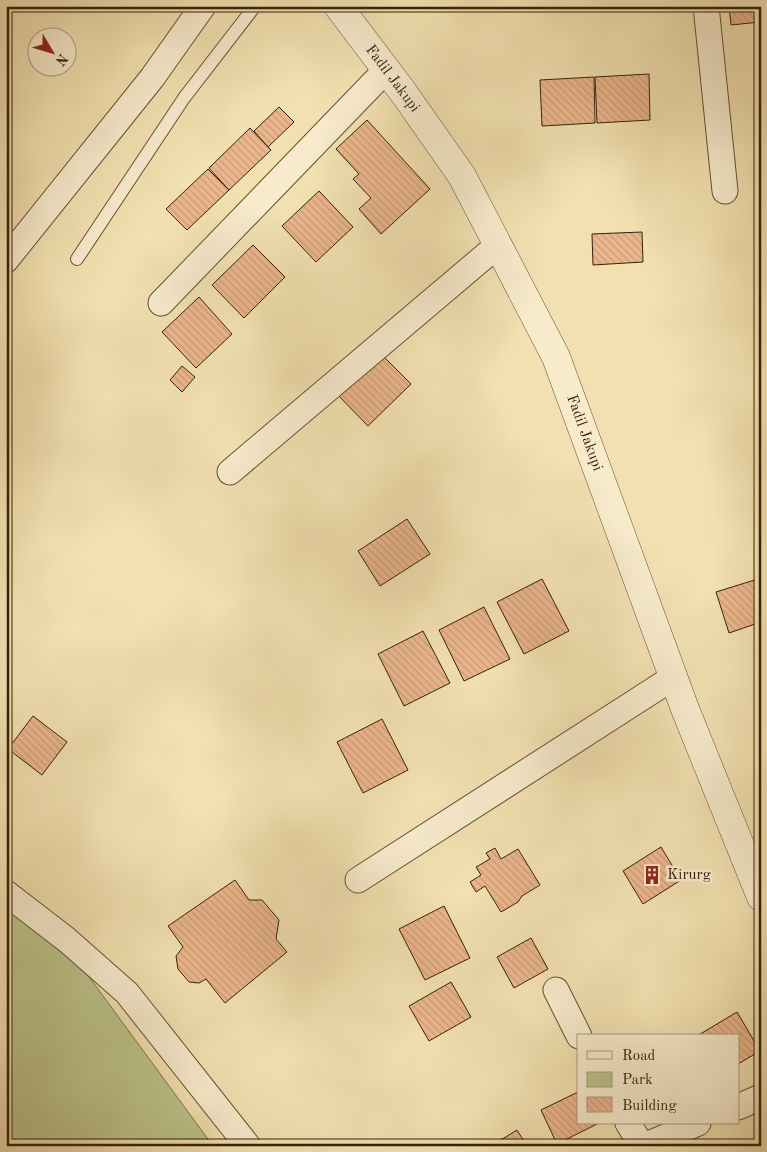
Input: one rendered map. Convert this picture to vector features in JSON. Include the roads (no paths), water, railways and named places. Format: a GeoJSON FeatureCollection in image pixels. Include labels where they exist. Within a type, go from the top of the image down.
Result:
{"type":"FeatureCollection","features":[{"type":"Feature","properties":{"kind":"street"},"geometry":{"type":"LineString","coordinates":[[6,260],[152,78],[203,6]]}},
{"type":"Feature","properties":{"kind":"street","name":"Fadil Jakupi"},"geometry":{"type":"LineString","coordinates":[[338,6],[462,176],[556,357],[674,677],[761,897]]}},
{"type":"Feature","properties":{"kind":"street"},"geometry":{"type":"LineString","coordinates":[[706,6],[725,191]]}},
{"type":"Feature","properties":{"kind":"street"},"geometry":{"type":"LineString","coordinates":[[161,303],[386,70]]}},
{"type":"Feature","properties":{"kind":"street"},"geometry":{"type":"LineString","coordinates":[[230,472],[498,244]]}},
{"type":"Feature","properties":{"kind":"street"},"geometry":{"type":"LineString","coordinates":[[358,880],[674,677]]}},
{"type":"Feature","properties":{"kind":"street"},"geometry":{"type":"LineString","coordinates":[[6,893],[67,940],[126,994],[248,1146]]}},
{"type":"Feature","properties":{"kind":"street"},"geometry":{"type":"LineString","coordinates":[[556,990],[578,1034]]}},
{"type":"Feature","properties":{"kind":"street"},"geometry":{"type":"LineString","coordinates":[[740,1106],[761,1097]]}},
{"type":"Feature","properties":{"kind":"street"},"geometry":{"type":"LineString","coordinates":[[629,1124],[643,1146],[696,1124]]}},
{"type":"Feature","properties":{"kind":"lane"},"geometry":{"type":"LineString","coordinates":[[77,259],[184,98],[255,6]]}},
{"type":"Feature","properties":{"kind":"place","name":"Kirurg"},"geometry":{"type":"Point","coordinates":[652,875]}}]}
